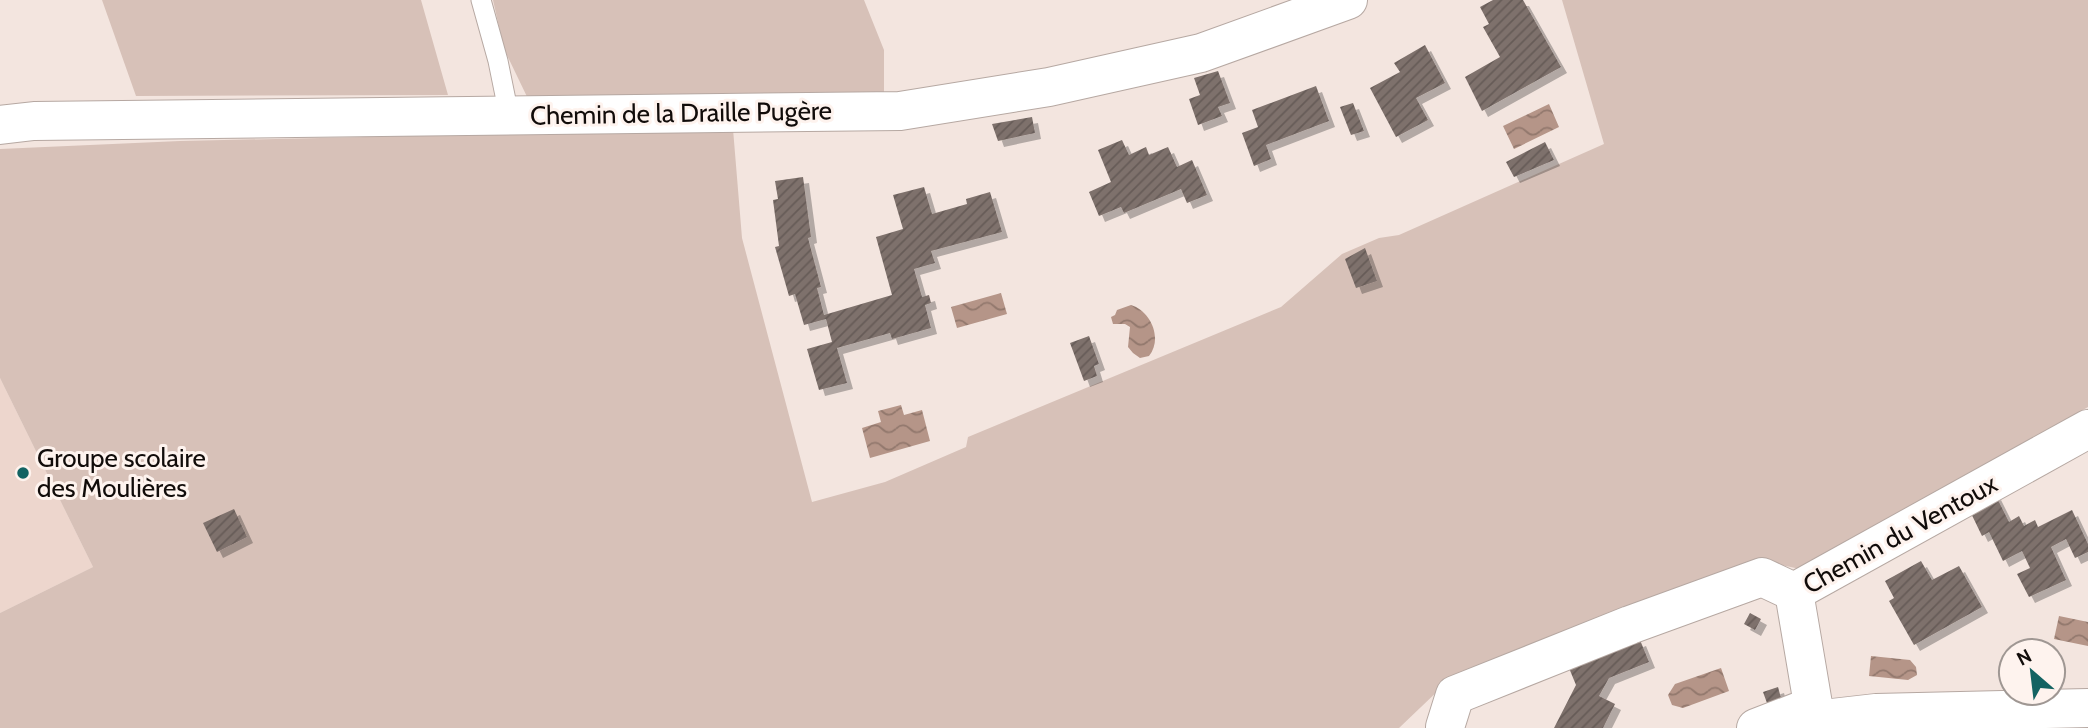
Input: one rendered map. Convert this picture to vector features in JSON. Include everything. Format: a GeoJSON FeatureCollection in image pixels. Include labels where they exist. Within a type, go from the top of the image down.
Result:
{"type":"FeatureCollection","features":[{"type":"Feature","properties":{"kind":"street","name":"Chemin de la Draille Pugère"},"geometry":{"type":"LineString","coordinates":[[0,125],[34,121],[900,111],[1049,87],[1201,53],[1348,0]]}},
{"type":"Feature","properties":{"kind":"street","name":"Chemin du Ventoux"},"geometry":{"type":"LineString","coordinates":[[1815,718],[1794,592],[2088,429]]}},
{"type":"Feature","properties":{"kind":"street"},"geometry":{"type":"LineString","coordinates":[[1445,727],[1455,695],[1630,625],[1762,577],[1794,592]]}},
{"type":"Feature","properties":{"kind":"street"},"geometry":{"type":"LineString","coordinates":[[1756,728],[1815,718],[1876,713],[2088,708]]}},
{"type":"Feature","properties":{"kind":"lane"},"geometry":{"type":"LineString","coordinates":[[481,0],[509,115]]}},
{"type":"Feature","properties":{"kind":"shaded area"},"geometry":{"type":"Polygon","coordinates":[[[102,0],[421,0],[448,95],[136,96],[102,0]]]}},
{"type":"Feature","properties":{"kind":"shaded area"},"geometry":{"type":"Polygon","coordinates":[[[493,0],[864,0],[884,50],[884,94],[531,105],[504,49],[493,0]]]}},
{"type":"Feature","properties":{"kind":"shaded area"},"geometry":{"type":"Polygon","coordinates":[[[1562,0],[2088,0],[2088,407],[1809,571],[1767,562],[1443,686],[1399,728],[0,728],[0,613],[93,567],[0,378],[0,149],[180,141],[733,129],[742,238],[812,502],[885,482],[966,447],[968,437],[1281,307],[1342,254],[1379,238],[1399,235],[1604,144],[1562,0]]]}},
{"type":"Feature","properties":{"kind":"shaded area","name":"Groupe scolaire des Moulières"},"geometry":{"type":"Polygon","coordinates":[[[0,378],[93,567],[0,613],[0,378]]]}},
{"type":"Feature","properties":{"kind":"water"},"geometry":{"type":"Polygon","coordinates":[[[1549,104],[1559,127],[1514,149],[1503,126],[1549,104]]]}},
{"type":"Feature","properties":{"kind":"water"},"geometry":{"type":"Polygon","coordinates":[[[1001,293],[1007,314],[957,328],[951,307],[1001,293]]]}},
{"type":"Feature","properties":{"kind":"water"},"geometry":{"type":"Polygon","coordinates":[[[1131,305],[1144,313],[1153,326],[1155,342],[1149,356],[1140,358],[1128,347],[1130,327],[1113,324],[1111,317],[1117,310],[1131,305]]]}},
{"type":"Feature","properties":{"kind":"water"},"geometry":{"type":"Polygon","coordinates":[[[901,405],[904,415],[922,410],[930,441],[870,458],[862,428],[881,422],[878,411],[901,405]]]}},
{"type":"Feature","properties":{"kind":"water"},"geometry":{"type":"Polygon","coordinates":[[[2059,616],[2088,622],[2088,646],[2067,642],[2067,637],[2054,637],[2059,616]]]}},
{"type":"Feature","properties":{"kind":"water"},"geometry":{"type":"Polygon","coordinates":[[[1871,656],[1910,660],[1916,667],[1917,675],[1908,680],[1869,676],[1871,656]]]}},
{"type":"Feature","properties":{"kind":"water"},"geometry":{"type":"Polygon","coordinates":[[[1721,668],[1729,691],[1683,708],[1672,705],[1668,695],[1675,684],[1721,668]]]}},
{"type":"Feature","properties":{"kind":"building"},"geometry":{"type":"Polygon","coordinates":[[[1493,0],[1523,0],[1561,67],[1482,111],[1465,77],[1500,57],[1483,27],[1489,24],[1480,7],[1493,0]]]}},
{"type":"Feature","properties":{"kind":"building"},"geometry":{"type":"Polygon","coordinates":[[[1425,45],[1445,83],[1416,98],[1428,120],[1396,137],[1370,88],[1400,72],[1394,63],[1425,45]]]}},
{"type":"Feature","properties":{"kind":"building"},"geometry":{"type":"Polygon","coordinates":[[[1218,71],[1230,103],[1218,107],[1222,116],[1198,125],[1189,99],[1200,95],[1194,78],[1218,71]]]}},
{"type":"Feature","properties":{"kind":"building"},"geometry":{"type":"Polygon","coordinates":[[[1316,86],[1329,121],[1266,145],[1271,159],[1254,166],[1242,133],[1258,127],[1252,110],[1316,86]]]}},
{"type":"Feature","properties":{"kind":"building"},"geometry":{"type":"Polygon","coordinates":[[[1353,103],[1364,131],[1351,135],[1340,107],[1353,103]]]}},
{"type":"Feature","properties":{"kind":"building"},"geometry":{"type":"Polygon","coordinates":[[[1032,117],[1035,133],[998,141],[992,124],[1032,117]]]}},
{"type":"Feature","properties":{"kind":"building"},"geometry":{"type":"Polygon","coordinates":[[[1122,140],[1129,155],[1146,147],[1149,155],[1168,147],[1177,167],[1192,160],[1207,195],[1187,203],[1181,189],[1124,213],[1121,207],[1099,216],[1089,192],[1111,182],[1098,150],[1122,140]]]}},
{"type":"Feature","properties":{"kind":"building"},"geometry":{"type":"Polygon","coordinates":[[[1545,142],[1554,160],[1514,177],[1506,162],[1545,142]]]}},
{"type":"Feature","properties":{"kind":"building"},"geometry":{"type":"Polygon","coordinates":[[[803,177],[811,237],[808,238],[821,287],[817,288],[824,315],[892,295],[876,237],[903,229],[893,195],[924,187],[932,214],[967,204],[966,199],[990,192],[1002,232],[931,251],[935,263],[914,269],[922,297],[929,295],[931,303],[925,305],[931,328],[892,339],[890,333],[837,348],[847,383],[819,390],[807,349],[832,342],[826,319],[804,325],[795,294],[789,296],[775,247],[779,246],[773,200],[778,199],[775,181],[803,177]]]}},
{"type":"Feature","properties":{"kind":"building"},"geometry":{"type":"Polygon","coordinates":[[[1365,248],[1377,281],[1356,288],[1345,259],[1365,248]]]}},
{"type":"Feature","properties":{"kind":"building"},"geometry":{"type":"Polygon","coordinates":[[[1089,336],[1099,364],[1094,366],[1097,376],[1084,381],[1070,343],[1089,336]]]}},
{"type":"Feature","properties":{"kind":"building"},"geometry":{"type":"Polygon","coordinates":[[[1995,494],[2009,522],[2019,516],[2024,526],[2035,520],[2038,527],[2072,510],[2088,544],[2088,552],[2075,558],[2066,539],[2051,547],[2066,580],[2029,597],[2017,574],[2030,568],[2022,551],[2003,561],[1989,532],[1982,536],[1968,507],[1995,494]]]}},
{"type":"Feature","properties":{"kind":"building"},"geometry":{"type":"Polygon","coordinates":[[[234,509],[247,537],[217,552],[203,523],[234,509]]]}},
{"type":"Feature","properties":{"kind":"building"},"geometry":{"type":"Polygon","coordinates":[[[1921,561],[1932,580],[1959,566],[1982,607],[1914,645],[1889,601],[1894,598],[1885,581],[1921,561]]]}},
{"type":"Feature","properties":{"kind":"building"},"geometry":{"type":"Polygon","coordinates":[[[1750,613],[1761,619],[1755,630],[1744,624],[1750,613]]]}},
{"type":"Feature","properties":{"kind":"building"},"geometry":{"type":"Polygon","coordinates":[[[1640,640],[1649,662],[1609,678],[1599,696],[1615,704],[1603,728],[1554,728],[1576,685],[1569,668],[1640,640]]]}},
{"type":"Feature","properties":{"kind":"building"},"geometry":{"type":"Polygon","coordinates":[[[1778,687],[1781,698],[1767,703],[1763,692],[1778,687]]]}},
{"type":"Feature","properties":{"kind":"place","name":"Groupe scolaire des Moulières"},"geometry":{"type":"Point","coordinates":[23,473]}}]}
